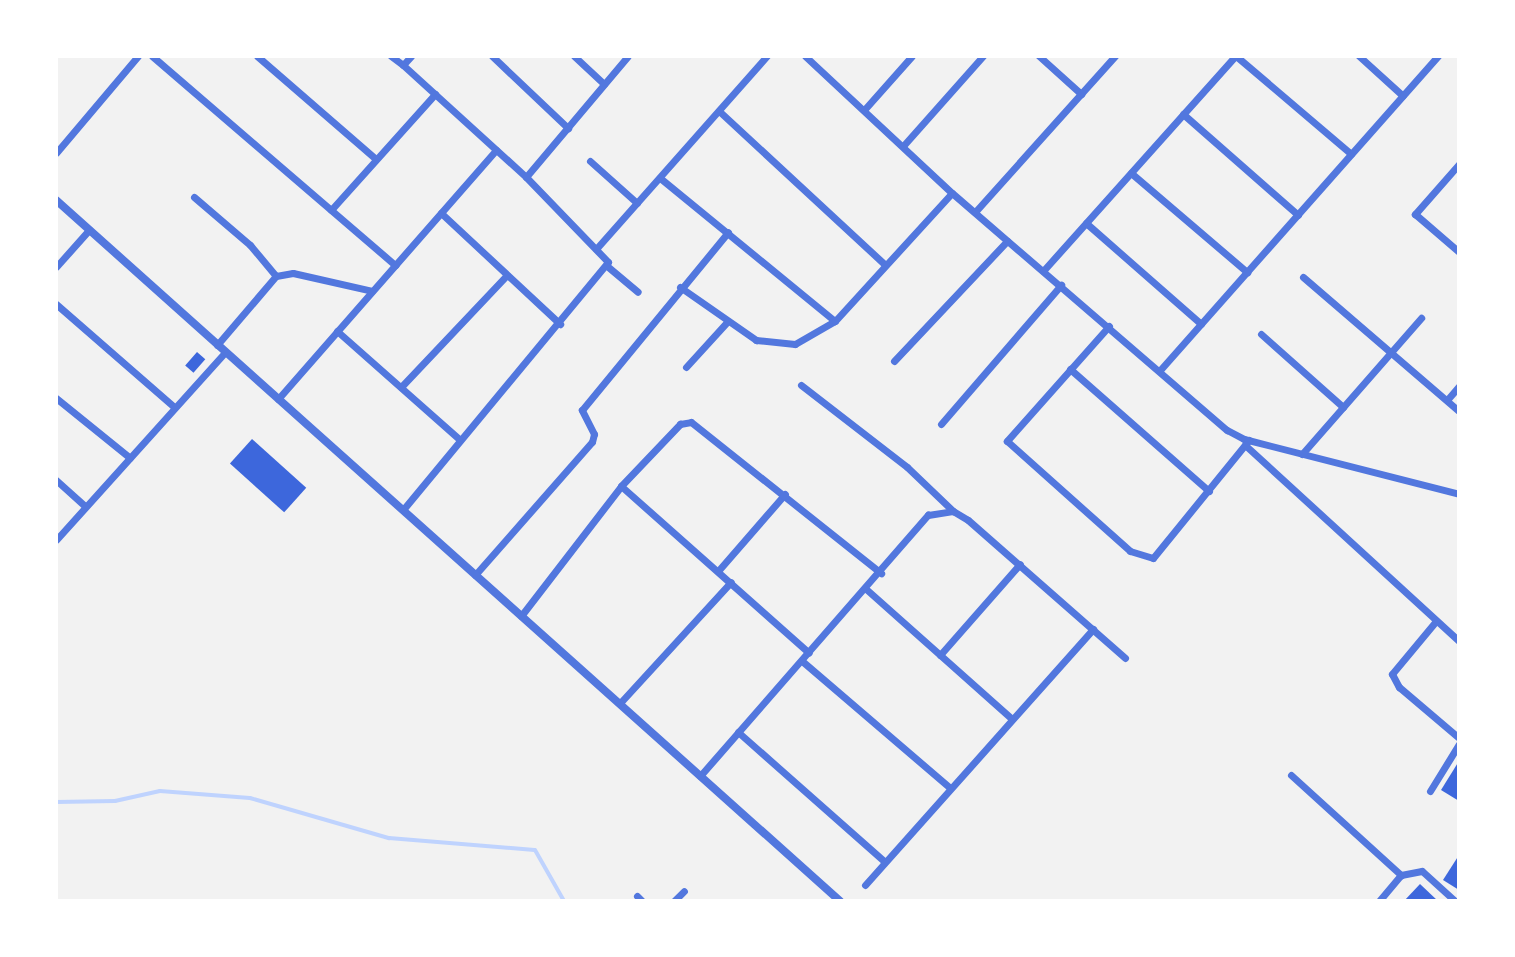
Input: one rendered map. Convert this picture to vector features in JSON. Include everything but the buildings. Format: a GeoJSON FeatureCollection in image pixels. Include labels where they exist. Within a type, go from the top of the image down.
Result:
{"type":"FeatureCollection","features":[{"type":"Feature","properties":{"kind":"street"},"geometry":{"type":"LineString","coordinates":[[56,153],[138,56]]}},
{"type":"Feature","properties":{"kind":"street"},"geometry":{"type":"LineString","coordinates":[[152,56],[395,265]]}},
{"type":"Feature","properties":{"kind":"street"},"geometry":{"type":"LineString","coordinates":[[257,56],[376,159]]}},
{"type":"Feature","properties":{"kind":"street"},"geometry":{"type":"LineString","coordinates":[[391,56],[526,177],[596,249],[607,266],[638,292]]}},
{"type":"Feature","properties":{"kind":"street"},"geometry":{"type":"LineString","coordinates":[[403,65],[411,56]]}},
{"type":"Feature","properties":{"kind":"street"},"geometry":{"type":"LineString","coordinates":[[492,56],[568,128]]}},
{"type":"Feature","properties":{"kind":"street"},"geometry":{"type":"LineString","coordinates":[[574,56],[604,84]]}},
{"type":"Feature","properties":{"kind":"street"},"geometry":{"type":"LineString","coordinates":[[526,177],[628,56]]}},
{"type":"Feature","properties":{"kind":"street"},"geometry":{"type":"LineString","coordinates":[[596,249],[767,56]]}},
{"type":"Feature","properties":{"kind":"street"},"geometry":{"type":"LineString","coordinates":[[805,56],[952,193],[1161,369],[1227,430],[1247,442],[1459,641]]}},
{"type":"Feature","properties":{"kind":"street"},"geometry":{"type":"LineString","coordinates":[[864,110],[912,56]]}},
{"type":"Feature","properties":{"kind":"street"},"geometry":{"type":"LineString","coordinates":[[903,146],[983,56]]}},
{"type":"Feature","properties":{"kind":"street"},"geometry":{"type":"LineString","coordinates":[[1039,56],[1081,94]]}},
{"type":"Feature","properties":{"kind":"street"},"geometry":{"type":"LineString","coordinates":[[975,212],[1115,56]]}},
{"type":"Feature","properties":{"kind":"street"},"geometry":{"type":"LineString","coordinates":[[1043,271],[1236,56],[1351,154]]}},
{"type":"Feature","properties":{"kind":"street"},"geometry":{"type":"LineString","coordinates":[[1359,56],[1403,96]]}},
{"type":"Feature","properties":{"kind":"street"},"geometry":{"type":"LineString","coordinates":[[1161,369],[1438,56]]}},
{"type":"Feature","properties":{"kind":"street"},"geometry":{"type":"LineString","coordinates":[[331,210],[435,94]]}},
{"type":"Feature","properties":{"kind":"street"},"geometry":{"type":"LineString","coordinates":[[719,111],[884,264]]}},
{"type":"Feature","properties":{"kind":"street"},"geometry":{"type":"LineString","coordinates":[[1183,114],[1298,215]]}},
{"type":"Feature","properties":{"kind":"street"},"geometry":{"type":"LineString","coordinates":[[278,399],[496,150]]}},
{"type":"Feature","properties":{"kind":"street"},"geometry":{"type":"LineString","coordinates":[[590,161],[637,203]]}},
{"type":"Feature","properties":{"kind":"street"},"geometry":{"type":"LineString","coordinates":[[1459,164],[1415,214],[1459,252]]}},
{"type":"Feature","properties":{"kind":"street"},"geometry":{"type":"LineString","coordinates":[[1131,173],[1247,272]]}},
{"type":"Feature","properties":{"kind":"street"},"geometry":{"type":"LineString","coordinates":[[660,178],[835,321]]}},
{"type":"Feature","properties":{"kind":"street"},"geometry":{"type":"LineString","coordinates":[[680,287],[756,340],[780,345],[795,344],[835,321],[952,193]]}},
{"type":"Feature","properties":{"kind":"street"},"geometry":{"type":"LineString","coordinates":[[194,197],[250,245],[276,276]]}},
{"type":"Feature","properties":{"kind":"street"},"geometry":{"type":"LineString","coordinates":[[56,200],[840,901]]}},
{"type":"Feature","properties":{"kind":"street"},"geometry":{"type":"LineString","coordinates":[[441,213],[560,324]]}},
{"type":"Feature","properties":{"kind":"street"},"geometry":{"type":"LineString","coordinates":[[1086,223],[1201,324]]}},
{"type":"Feature","properties":{"kind":"street"},"geometry":{"type":"LineString","coordinates":[[56,267],[89,230]]}},
{"type":"Feature","properties":{"kind":"street"},"geometry":{"type":"LineString","coordinates":[[475,575],[592,442],[594,434],[582,410],[728,232]]}},
{"type":"Feature","properties":{"kind":"street"},"geometry":{"type":"LineString","coordinates":[[894,361],[1007,241]]}},
{"type":"Feature","properties":{"kind":"street"},"geometry":{"type":"LineString","coordinates":[[403,510],[458,438],[560,324],[607,266]]}},
{"type":"Feature","properties":{"kind":"street"},"geometry":{"type":"LineString","coordinates":[[217,345],[276,276],[293,273],[372,291]]}},
{"type":"Feature","properties":{"kind":"street"},"geometry":{"type":"LineString","coordinates":[[401,387],[507,275]]}},
{"type":"Feature","properties":{"kind":"street"},"geometry":{"type":"LineString","coordinates":[[1303,277],[1459,411]]}},
{"type":"Feature","properties":{"kind":"street"},"geometry":{"type":"LineString","coordinates":[[941,424],[1061,285]]}},
{"type":"Feature","properties":{"kind":"street"},"geometry":{"type":"LineString","coordinates":[[56,304],[174,407]]}},
{"type":"Feature","properties":{"kind":"street"},"geometry":{"type":"LineString","coordinates":[[1302,454],[1421,318]]}},
{"type":"Feature","properties":{"kind":"street"},"geometry":{"type":"LineString","coordinates":[[686,367],[728,321]]}},
{"type":"Feature","properties":{"kind":"street"},"geometry":{"type":"LineString","coordinates":[[1109,326],[1007,441],[1119,541],[1141,558],[1153,558],[1247,442]]}},
{"type":"Feature","properties":{"kind":"street"},"geometry":{"type":"LineString","coordinates":[[337,331],[458,438]]}},
{"type":"Feature","properties":{"kind":"street"},"geometry":{"type":"LineString","coordinates":[[1261,334],[1343,407]]}},
{"type":"Feature","properties":{"kind":"street"},"geometry":{"type":"LineString","coordinates":[[56,540],[225,352]]}},
{"type":"Feature","properties":{"kind":"street"},"geometry":{"type":"LineString","coordinates":[[1070,369],[1209,491]]}},
{"type":"Feature","properties":{"kind":"street"},"geometry":{"type":"LineString","coordinates":[[801,385],[907,467],[953,511],[1020,564],[1125,658]]}},
{"type":"Feature","properties":{"kind":"street"},"geometry":{"type":"LineString","coordinates":[[1447,400],[1459,386]]}},
{"type":"Feature","properties":{"kind":"street"},"geometry":{"type":"LineString","coordinates":[[56,398],[130,458]]}},
{"type":"Feature","properties":{"kind":"street"},"geometry":{"type":"LineString","coordinates":[[521,616],[621,486],[669,432],[691,422],[881,573]]}},
{"type":"Feature","properties":{"kind":"street"},"geometry":{"type":"LineString","coordinates":[[1247,442],[1459,494]]}},
{"type":"Feature","properties":{"kind":"street"},"geometry":{"type":"LineString","coordinates":[[56,480],[85,506]]}},
{"type":"Feature","properties":{"kind":"street"},"geometry":{"type":"LineString","coordinates":[[621,486],[809,653]]}},
{"type":"Feature","properties":{"kind":"street"},"geometry":{"type":"LineString","coordinates":[[718,571],[785,494]]}},
{"type":"Feature","properties":{"kind":"street"},"geometry":{"type":"LineString","coordinates":[[700,776],[881,573],[916,525],[928,515],[953,511]]}},
{"type":"Feature","properties":{"kind":"street"},"geometry":{"type":"LineString","coordinates":[[940,655],[1020,564]]}},
{"type":"Feature","properties":{"kind":"street"},"geometry":{"type":"LineString","coordinates":[[620,703],[731,582]]}},
{"type":"Feature","properties":{"kind":"street"},"geometry":{"type":"LineString","coordinates":[[866,589],[1012,719]]}},
{"type":"Feature","properties":{"kind":"street"},"geometry":{"type":"LineString","coordinates":[[1436,621],[1392,674],[1399,687],[1459,738]]}},
{"type":"Feature","properties":{"kind":"street"},"geometry":{"type":"LineString","coordinates":[[865,885],[1093,629]]}},
{"type":"Feature","properties":{"kind":"street"},"geometry":{"type":"LineString","coordinates":[[802,661],[950,788]]}},
{"type":"Feature","properties":{"kind":"street"},"geometry":{"type":"LineString","coordinates":[[738,732],[884,861]]}},
{"type":"Feature","properties":{"kind":"street"},"geometry":{"type":"LineString","coordinates":[[1430,791],[1459,744]]}},
{"type":"Feature","properties":{"kind":"street"},"geometry":{"type":"LineString","coordinates":[[1291,775],[1401,875]]}},
{"type":"Feature","properties":{"kind":"street"},"geometry":{"type":"LineString","coordinates":[[1379,901],[1401,875],[1428,873],[1455,901]]}},
{"type":"Feature","properties":{"kind":"street"},"geometry":{"type":"LineString","coordinates":[[674,901],[684,891]]}},
{"type":"Feature","properties":{"kind":"waterway"},"geometry":{"type":"LineString","coordinates":[[56,802],[115,801],[160,791],[250,798],[389,838],[535,850],[564,901]]}}]}
